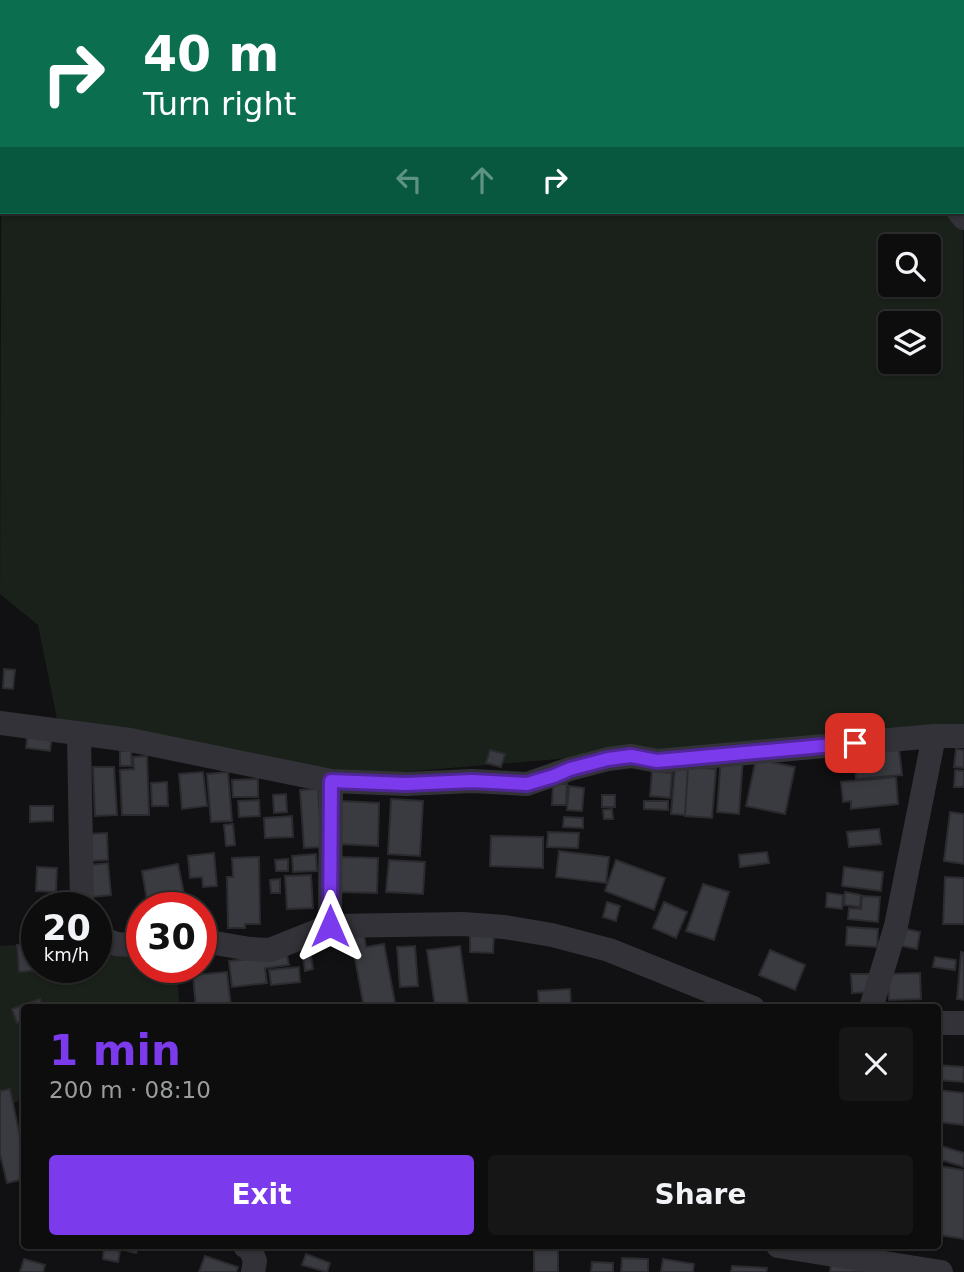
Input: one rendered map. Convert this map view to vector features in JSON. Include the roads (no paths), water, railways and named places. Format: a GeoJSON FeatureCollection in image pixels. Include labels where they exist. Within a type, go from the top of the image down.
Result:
{"type":"FeatureCollection","features":[{"type":"Feature","properties":{"kind":"street"},"geometry":{"type":"LineString","coordinates":[[0,723],[130,740],[331,781],[406,784],[472,781],[527,784],[570,769],[631,756],[657,761],[934,736],[964,736]]}},
{"type":"Feature","properties":{"kind":"street"},"geometry":{"type":"LineString","coordinates":[[79,734],[82,892]]}},
{"type":"Feature","properties":{"kind":"street"},"geometry":{"type":"LineString","coordinates":[[872,1004],[896,926],[934,736]]}},
{"type":"Feature","properties":{"kind":"street"},"geometry":{"type":"LineString","coordinates":[[330,926],[331,781]]}},
{"type":"Feature","properties":{"kind":"street"},"geometry":{"type":"LineString","coordinates":[[217,944],[270,950],[330,926],[463,924],[504,927],[552,935],[609,950],[743,1004]]}},
{"type":"Feature","properties":{"kind":"street"},"geometry":{"type":"LineString","coordinates":[[941,1023],[964,1023]]}},
{"type":"Feature","properties":{"kind":"street"},"geometry":{"type":"LineString","coordinates":[[250,1249],[255,1261],[253,1272]]}},
{"type":"Feature","properties":{"kind":"street"},"geometry":{"type":"LineString","coordinates":[[787,1256],[941,1272]]}}]}
